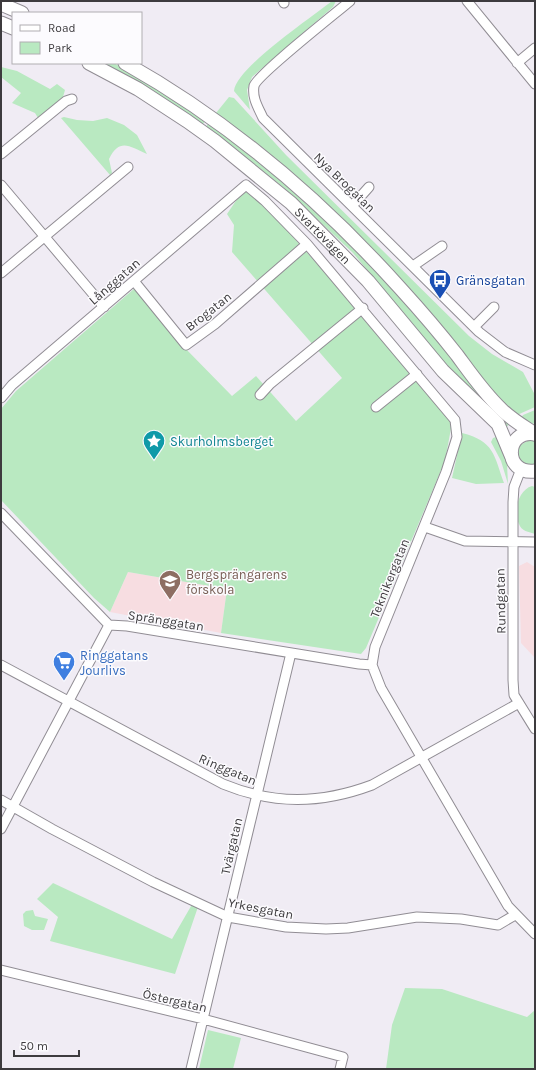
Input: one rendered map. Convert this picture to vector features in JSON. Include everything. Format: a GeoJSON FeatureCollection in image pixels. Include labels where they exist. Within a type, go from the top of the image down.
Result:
{"type":"FeatureCollection","features":[{"type":"Feature","properties":{"kind":"main road"},"geometry":{"type":"LineString","coordinates":[[1,4],[20,12]]}},
{"type":"Feature","properties":{"kind":"main road"},"geometry":{"type":"LineString","coordinates":[[1,23],[12,28]]}},
{"type":"Feature","properties":{"kind":"main road","name":"Svartövägen"},"geometry":{"type":"LineString","coordinates":[[91,64],[138,89],[187,120],[291,203],[368,281],[443,370],[498,424],[515,464],[529,473]]}},
{"type":"Feature","properties":{"kind":"main road","name":"Svartövägen"},"geometry":{"type":"LineString","coordinates":[[127,64],[198,107],[261,153],[319,204],[348,232],[416,306],[489,397],[512,420],[535,434]]}},
{"type":"Feature","properties":{"kind":"main road"},"geometry":{"type":"LineString","coordinates":[[511,455],[512,446],[517,439],[527,434],[535,434]]}},
{"type":"Feature","properties":{"kind":"street","name":"Nya Brogatan"},"geometry":{"type":"LineString","coordinates":[[350,1],[273,65],[254,84],[254,98],[263,118],[474,327],[505,352],[535,365]]}},
{"type":"Feature","properties":{"kind":"street"},"geometry":{"type":"LineString","coordinates":[[467,1],[535,84]]}},
{"type":"Feature","properties":{"kind":"street"},"geometry":{"type":"LineString","coordinates":[[517,63],[535,48]]}},
{"type":"Feature","properties":{"kind":"street"},"geometry":{"type":"LineString","coordinates":[[1,154],[66,101],[72,99]]}},
{"type":"Feature","properties":{"kind":"street"},"geometry":{"type":"LineString","coordinates":[[1,274],[128,167]]}},
{"type":"Feature","properties":{"kind":"street"},"geometry":{"type":"LineString","coordinates":[[1,185],[46,236],[104,307]]}},
{"type":"Feature","properties":{"kind":"street","name":"Teknikergatan"},"geometry":{"type":"LineString","coordinates":[[246,185],[265,201],[307,244],[363,308],[454,417],[457,428],[452,453],[425,527],[379,637],[372,665]]}},
{"type":"Feature","properties":{"kind":"street","name":"Långgatan"},"geometry":{"type":"LineString","coordinates":[[1,398],[12,385],[246,185]]}},
{"type":"Feature","properties":{"kind":"street"},"geometry":{"type":"LineString","coordinates":[[352,206],[369,187]]}},
{"type":"Feature","properties":{"kind":"street","name":"Brogatan"},"geometry":{"type":"LineString","coordinates":[[134,281],[186,345],[215,324],[307,244]]}},
{"type":"Feature","properties":{"kind":"street"},"geometry":{"type":"LineString","coordinates":[[413,266],[442,246]]}},
{"type":"Feature","properties":{"kind":"street"},"geometry":{"type":"LineString","coordinates":[[474,327],[494,307]]}},
{"type":"Feature","properties":{"kind":"street"},"geometry":{"type":"LineString","coordinates":[[260,395],[270,384],[363,308]]}},
{"type":"Feature","properties":{"kind":"street"},"geometry":{"type":"LineString","coordinates":[[376,407],[417,374]]}},
{"type":"Feature","properties":{"kind":"street","name":"Rundgatan"},"geometry":{"type":"LineString","coordinates":[[529,473],[514,487],[513,680],[514,695],[535,729]]}},
{"type":"Feature","properties":{"kind":"street","name":"Spränggatan"},"geometry":{"type":"LineString","coordinates":[[1,513],[109,625],[127,626],[372,665]]}},
{"type":"Feature","properties":{"kind":"street"},"geometry":{"type":"LineString","coordinates":[[425,527],[465,541],[535,542]]}},
{"type":"Feature","properties":{"kind":"street"},"geometry":{"type":"LineString","coordinates":[[1,829],[109,625]]}},
{"type":"Feature","properties":{"kind":"street","name":"Tvärgatan"},"geometry":{"type":"LineString","coordinates":[[191,1069],[291,653]]}},
{"type":"Feature","properties":{"kind":"street","name":"Ringgatan"},"geometry":{"type":"LineString","coordinates":[[1,665],[204,775],[237,790],[256,796],[278,800],[298,800],[348,793],[384,779],[468,730],[519,703]]}},
{"type":"Feature","properties":{"kind":"street"},"geometry":{"type":"LineString","coordinates":[[372,665],[381,688],[515,915],[535,934]]}},
{"type":"Feature","properties":{"kind":"street","name":"Yrkesgatan"},"geometry":{"type":"LineString","coordinates":[[1,800],[153,882],[228,917],[286,927],[326,929],[348,928],[392,920],[423,917],[461,919],[498,925],[515,915]]}},
{"type":"Feature","properties":{"kind":"street","name":"Östergatan"},"geometry":{"type":"LineString","coordinates":[[1,970],[203,1019],[343,1057],[340,1069]]}},
{"type":"Feature","properties":{"kind":"shaded area"},"geometry":{"type":"Polygon","coordinates":[[[527,562],[535,567],[535,658],[521,643],[519,566],[527,562]]]}},
{"type":"Feature","properties":{"kind":"shaded area","name":"Bergsprängarens förskola"},"geometry":{"type":"Polygon","coordinates":[[[128,572],[227,589],[221,633],[110,612],[128,572]]]}},
{"type":"Feature","properties":{"kind":"green space"},"geometry":{"type":"Polygon","coordinates":[[[332,1],[336,1],[333,7],[252,77],[247,90],[250,110],[234,91],[238,81],[247,69],[276,43],[332,1]]]}},
{"type":"Feature","properties":{"kind":"green space"},"geometry":{"type":"Polygon","coordinates":[[[104,64],[116,64],[206,120],[203,124],[104,64]]]}},
{"type":"Feature","properties":{"kind":"green space"},"geometry":{"type":"Polygon","coordinates":[[[1,67],[17,71],[50,89],[57,84],[65,90],[63,97],[38,118],[35,113],[12,103],[21,93],[1,77],[1,67]]]}},
{"type":"Feature","properties":{"kind":"green space"},"geometry":{"type":"Polygon","coordinates":[[[229,97],[234,98],[286,155],[469,336],[492,354],[523,372],[535,395],[535,407],[517,415],[513,415],[382,260],[337,213],[276,159],[216,113],[229,97]]]}},
{"type":"Feature","properties":{"kind":"green space"},"geometry":{"type":"Polygon","coordinates":[[[64,117],[93,121],[107,118],[124,125],[137,135],[147,154],[126,146],[117,148],[109,159],[112,173],[110,175],[61,118],[64,117]]]}},
{"type":"Feature","properties":{"kind":"green space"},"geometry":{"type":"Polygon","coordinates":[[[209,122],[254,156],[298,193],[340,232],[446,347],[510,423],[505,429],[454,374],[353,253],[283,187],[206,127],[209,122]]]}},
{"type":"Feature","properties":{"kind":"green space"},"geometry":{"type":"Polygon","coordinates":[[[246,186],[325,273],[452,423],[445,461],[366,648],[361,654],[221,633],[227,589],[128,572],[110,612],[94,598],[1,500],[1,409],[16,391],[135,288],[184,347],[232,396],[256,376],[296,421],[342,378],[232,252],[234,225],[227,214],[246,186]]]}},
{"type":"Feature","properties":{"kind":"green space"},"geometry":{"type":"Polygon","coordinates":[[[535,410],[535,424],[520,420],[523,415],[535,410]]]}},
{"type":"Feature","properties":{"kind":"green space"},"geometry":{"type":"Polygon","coordinates":[[[462,433],[473,436],[487,445],[495,457],[504,483],[476,484],[452,478],[462,433]]]}},
{"type":"Feature","properties":{"kind":"green space"},"geometry":{"type":"Polygon","coordinates":[[[499,436],[507,464],[508,484],[501,461],[491,442],[493,438],[499,436]]]}},
{"type":"Feature","properties":{"kind":"green space"},"geometry":{"type":"Polygon","coordinates":[[[529,440],[535,441],[535,465],[524,465],[518,459],[519,446],[529,440]]]}},
{"type":"Feature","properties":{"kind":"green space"},"geometry":{"type":"Polygon","coordinates":[[[532,486],[535,487],[535,534],[522,528],[517,519],[517,508],[520,497],[527,488],[532,486]]]}},
{"type":"Feature","properties":{"kind":"green space"},"geometry":{"type":"Polygon","coordinates":[[[53,883],[172,939],[194,901],[199,904],[175,974],[50,941],[58,917],[37,899],[53,883]]]}},
{"type":"Feature","properties":{"kind":"green space"},"geometry":{"type":"Polygon","coordinates":[[[33,910],[35,916],[48,919],[44,930],[32,930],[24,926],[23,914],[26,911],[33,910]]]}},
{"type":"Feature","properties":{"kind":"green space"},"geometry":{"type":"Polygon","coordinates":[[[405,988],[442,989],[527,1017],[535,1010],[535,1069],[386,1069],[392,1025],[405,988]]]}},
{"type":"Feature","properties":{"kind":"green space"},"geometry":{"type":"Polygon","coordinates":[[[208,1030],[241,1038],[233,1069],[199,1069],[208,1030]]]}},
{"type":"Feature","properties":{"kind":"place","name":"Gränsgatan"},"geometry":{"type":"Point","coordinates":[440,300]}},
{"type":"Feature","properties":{"kind":"place","name":"Skurholmsberget"},"geometry":{"type":"Point","coordinates":[154,460]}},
{"type":"Feature","properties":{"kind":"place","name":"Bergsprängarens förskola"},"geometry":{"type":"Point","coordinates":[170,600]}},
{"type":"Feature","properties":{"kind":"place","name":"Ringgatans Jourlivs"},"geometry":{"type":"Point","coordinates":[64,682]}}]}
